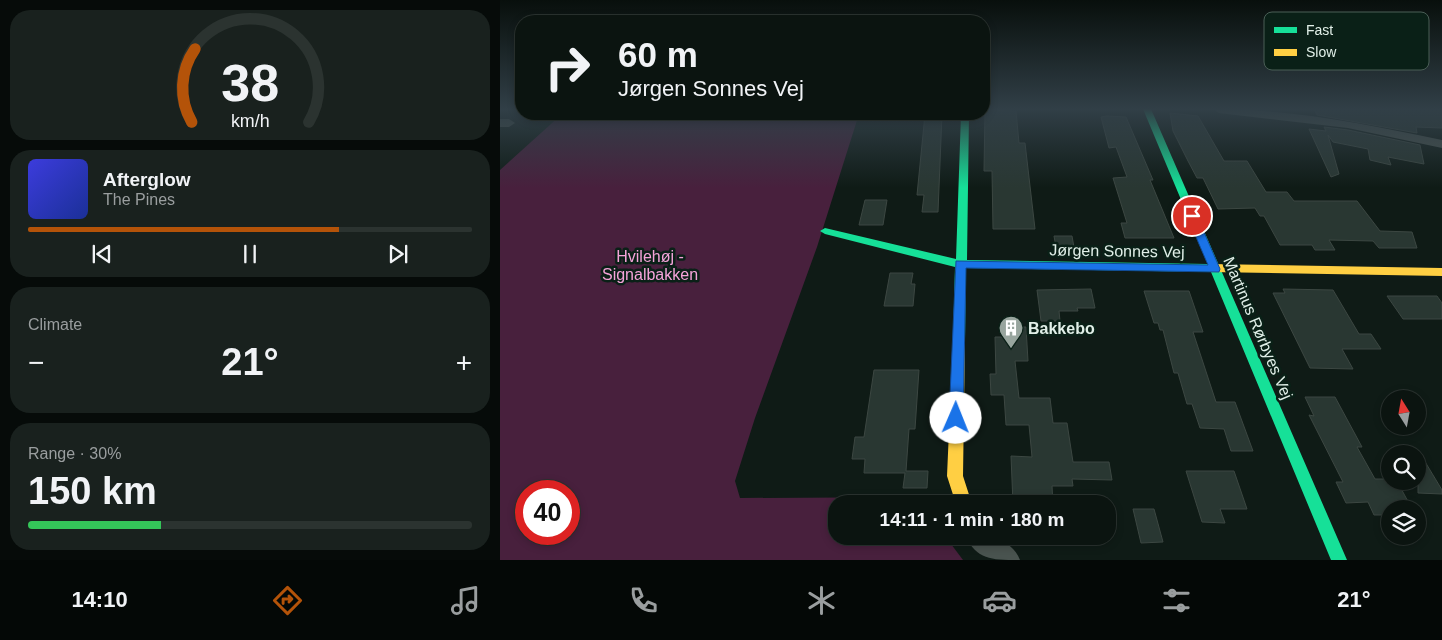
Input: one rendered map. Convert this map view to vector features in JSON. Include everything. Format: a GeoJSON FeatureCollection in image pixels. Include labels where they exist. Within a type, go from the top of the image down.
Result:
{"type":"FeatureCollection","features":[{"type":"Feature","properties":{"kind":"street"},"geometry":{"type":"LineString","coordinates":[[961,495],[955,476],[964,135]]}},
{"type":"Feature","properties":{"kind":"street","name":"Martinus Rørbyes Vej"},"geometry":{"type":"LineString","coordinates":[[1158,135],[1339,560]]}},
{"type":"Feature","properties":{"kind":"street"},"geometry":{"type":"LineString","coordinates":[[1400,135],[1442,144]]}},
{"type":"Feature","properties":{"kind":"street","name":"Jørgen Sonnes Vej"},"geometry":{"type":"LineString","coordinates":[[825,231],[960,264],[1442,272]]}},
{"type":"Feature","properties":{"kind":"street"},"geometry":{"type":"LineString","coordinates":[[983,545],[1007,560]]}},
{"type":"Feature","properties":{"kind":"green space","name":"Hvilehøj - Signalbakken"},"geometry":{"type":"Polygon","coordinates":[[[539,135],[852,135],[817,247],[755,418],[735,481],[740,498],[828,498],[828,545],[952,545],[963,560],[500,560],[500,170],[539,135]]]}},
{"type":"Feature","properties":{"kind":"building"},"geometry":{"type":"Polygon","coordinates":[[[923,135],[941,135],[938,212],[922,212],[924,195],[917,195],[923,135]]]}},
{"type":"Feature","properties":{"kind":"building"},"geometry":{"type":"Polygon","coordinates":[[[985,135],[1018,135],[1019,143],[1025,143],[1035,229],[993,229],[992,171],[984,171],[985,135]]]}},
{"type":"Feature","properties":{"kind":"building"},"geometry":{"type":"Polygon","coordinates":[[[1106,135],[1134,135],[1153,180],[1150,180],[1174,238],[1125,238],[1121,223],[1127,223],[1113,178],[1127,177],[1116,147],[1109,148],[1106,135]]]}},
{"type":"Feature","properties":{"kind":"building"},"geometry":{"type":"Polygon","coordinates":[[[1175,135],[1209,135],[1224,161],[1247,161],[1266,192],[1287,192],[1294,201],[1357,201],[1380,231],[1412,232],[1417,248],[1379,248],[1373,241],[1329,240],[1335,250],[1315,250],[1312,245],[1280,245],[1264,216],[1260,216],[1255,208],[1218,209],[1203,178],[1197,178],[1175,135]]]}},
{"type":"Feature","properties":{"kind":"building"},"geometry":{"type":"Polygon","coordinates":[[[1312,135],[1328,135],[1339,174],[1331,177],[1312,135]]]}},
{"type":"Feature","properties":{"kind":"building"},"geometry":{"type":"Polygon","coordinates":[[[1328,135],[1373,135],[1420,145],[1424,164],[1388,157],[1391,165],[1370,160],[1368,149],[1333,142],[1328,135]]]}},
{"type":"Feature","properties":{"kind":"building"},"geometry":{"type":"Polygon","coordinates":[[[865,200],[887,200],[883,225],[859,225],[865,200]]]}},
{"type":"Feature","properties":{"kind":"building"},"geometry":{"type":"Polygon","coordinates":[[[1054,236],[1072,236],[1075,253],[1057,253],[1054,236]]]}},
{"type":"Feature","properties":{"kind":"building"},"geometry":{"type":"Polygon","coordinates":[[[890,273],[913,273],[911,284],[915,284],[913,306],[884,306],[890,273]]]}},
{"type":"Feature","properties":{"kind":"building"},"geometry":{"type":"Polygon","coordinates":[[[1091,289],[1095,308],[1077,308],[1078,311],[1059,311],[1060,321],[1041,321],[1037,290],[1091,289]]]}},
{"type":"Feature","properties":{"kind":"building"},"geometry":{"type":"Polygon","coordinates":[[[1283,289],[1333,290],[1359,334],[1371,334],[1381,349],[1342,349],[1353,369],[1310,368],[1273,293],[1285,293],[1283,289]]]}},
{"type":"Feature","properties":{"kind":"building"},"geometry":{"type":"Polygon","coordinates":[[[1144,291],[1189,291],[1203,332],[1193,332],[1216,402],[1235,402],[1253,451],[1231,451],[1224,429],[1200,428],[1192,404],[1187,404],[1178,373],[1174,373],[1163,330],[1160,330],[1158,323],[1154,323],[1144,291]]]}},
{"type":"Feature","properties":{"kind":"building"},"geometry":{"type":"Polygon","coordinates":[[[1387,296],[1437,296],[1442,303],[1442,319],[1403,319],[1387,296]]]}},
{"type":"Feature","properties":{"kind":"building"},"geometry":{"type":"Polygon","coordinates":[[[1003,327],[1026,327],[1028,361],[1015,361],[1019,398],[1050,398],[1053,423],[1067,423],[1073,462],[1109,462],[1112,480],[1072,479],[1073,486],[1052,486],[1052,495],[1013,495],[1011,456],[1032,457],[1029,425],[1006,425],[1004,395],[991,395],[990,374],[996,374],[995,337],[1003,337],[1003,327]]]}},
{"type":"Feature","properties":{"kind":"building"},"geometry":{"type":"Polygon","coordinates":[[[874,370],[919,370],[915,429],[909,429],[906,471],[928,471],[927,488],[903,488],[905,473],[864,473],[865,459],[852,459],[855,437],[864,437],[874,370]]]}},
{"type":"Feature","properties":{"kind":"building"},"geometry":{"type":"Polygon","coordinates":[[[1305,397],[1335,397],[1362,447],[1357,447],[1375,479],[1381,479],[1381,490],[1402,490],[1407,500],[1381,500],[1381,515],[1374,515],[1368,502],[1346,503],[1336,482],[1343,482],[1309,415],[1314,416],[1305,397]]]}},
{"type":"Feature","properties":{"kind":"building"},"geometry":{"type":"Polygon","coordinates":[[[1426,463],[1442,490],[1442,494],[1418,493],[1418,490],[1426,490],[1426,463]]]}},
{"type":"Feature","properties":{"kind":"building"},"geometry":{"type":"Polygon","coordinates":[[[1186,471],[1234,471],[1247,509],[1220,509],[1225,523],[1202,522],[1186,471]]]}},
{"type":"Feature","properties":{"kind":"building"},"geometry":{"type":"Polygon","coordinates":[[[1133,509],[1154,509],[1163,542],[1141,543],[1133,509]]]}},
{"type":"Feature","properties":{"kind":"traffic: fast"},"geometry":{"type":"LineString","coordinates":[[959,339],[964,135]]}},
{"type":"Feature","properties":{"kind":"traffic: fast"},"geometry":{"type":"LineString","coordinates":[[1158,135],[1339,560]]}},
{"type":"Feature","properties":{"kind":"traffic: fast"},"geometry":{"type":"LineString","coordinates":[[825,231],[960,264],[1210,268]]}},
{"type":"Feature","properties":{"kind":"traffic: slow"},"geometry":{"type":"LineString","coordinates":[[1210,268],[1442,272]]}},
{"type":"Feature","properties":{"kind":"traffic: slow"},"geometry":{"type":"LineString","coordinates":[[959,339],[955,476],[961,495]]}},
{"type":"Feature","properties":{"kind":"place","name":"Bakkebo"},"geometry":{"type":"Point","coordinates":[1011,349]}},
{"type":"Feature","properties":{"kind":"route"},"geometry":{"type":"LineString","coordinates":[[956,418],[960,264],[1215,269],[1192,216]]}}]}
